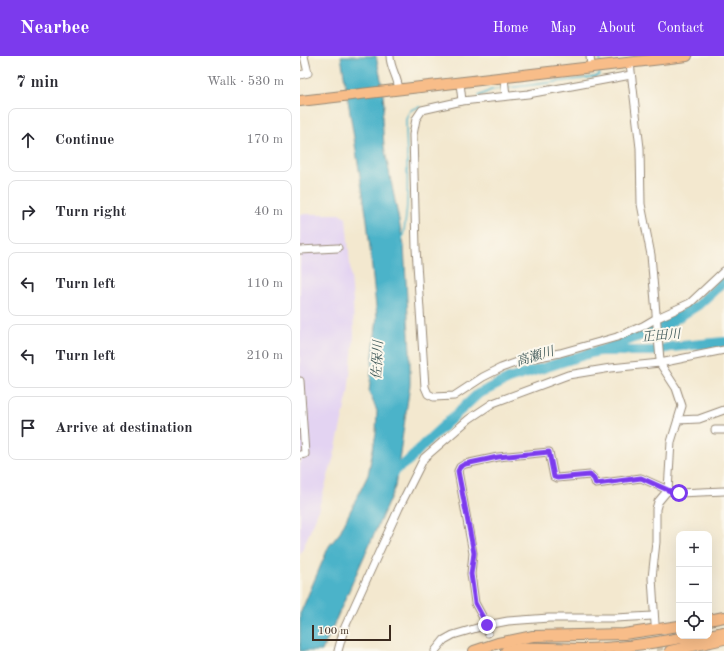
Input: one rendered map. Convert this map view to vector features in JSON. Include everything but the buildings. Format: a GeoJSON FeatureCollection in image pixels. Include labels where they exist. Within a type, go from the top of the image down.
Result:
{"type":"FeatureCollection","features":[{"type":"Feature","properties":{"kind":"highway"},"geometry":{"type":"LineString","coordinates":[[300,102],[338,96],[687,56]]}},
{"type":"Feature","properties":{"kind":"highway"},"geometry":{"type":"LineString","coordinates":[[712,619],[724,617]]}},
{"type":"Feature","properties":{"kind":"highway"},"geometry":{"type":"LineString","coordinates":[[474,651],[498,643],[533,636],[624,634],[676,626]]}},
{"type":"Feature","properties":{"kind":"highway"},"geometry":{"type":"LineString","coordinates":[[712,633],[724,630]]}},
{"type":"Feature","properties":{"kind":"highway"},"geometry":{"type":"LineString","coordinates":[[506,651],[533,648],[603,648],[676,638]]}},
{"type":"Feature","properties":{"kind":"highway"},"geometry":{"type":"LineString","coordinates":[[634,651],[690,639]]}},
{"type":"Feature","properties":{"kind":"highway"},"geometry":{"type":"LineString","coordinates":[[670,651],[721,640]]}},
{"type":"Feature","properties":{"kind":"highway"},"geometry":{"type":"LineString","coordinates":[[684,651],[721,640]]}},
{"type":"Feature","properties":{"kind":"street"},"geometry":{"type":"LineString","coordinates":[[300,75],[308,73],[304,56]]}},
{"type":"Feature","properties":{"kind":"street"},"geometry":{"type":"LineString","coordinates":[[390,56],[391,67],[397,79],[394,90]]}},
{"type":"Feature","properties":{"kind":"street"},"geometry":{"type":"LineString","coordinates":[[590,56],[597,67]]}},
{"type":"Feature","properties":{"kind":"street"},"geometry":{"type":"LineString","coordinates":[[630,63],[640,148],[641,204],[651,255],[655,320],[660,363],[676,388],[682,406],[671,442],[668,490],[658,502],[656,509],[656,542],[652,578],[655,624]]}},
{"type":"Feature","properties":{"kind":"street"},"geometry":{"type":"LineString","coordinates":[[631,75],[528,94],[462,101],[422,110],[416,119],[413,134],[416,248],[425,387],[428,394],[434,397],[454,396],[483,377],[501,368],[523,360],[617,337],[690,303],[724,271]]}},
{"type":"Feature","properties":{"kind":"street"},"geometry":{"type":"LineString","coordinates":[[504,78],[506,96]]}},
{"type":"Feature","properties":{"kind":"street"},"geometry":{"type":"LineString","coordinates":[[460,83],[462,101]]}},
{"type":"Feature","properties":{"kind":"street"},"geometry":{"type":"LineString","coordinates":[[300,250],[338,248]]}},
{"type":"Feature","properties":{"kind":"street"},"geometry":{"type":"LineString","coordinates":[[338,651],[344,629],[399,508],[424,458],[470,419],[493,403],[568,375],[611,368],[660,363],[724,350]]}},
{"type":"Feature","properties":{"kind":"street"},"geometry":{"type":"LineString","coordinates":[[300,381],[305,454],[300,455]]}},
{"type":"Feature","properties":{"kind":"street"},"geometry":{"type":"LineString","coordinates":[[678,420],[699,419],[724,410]]}},
{"type":"Feature","properties":{"kind":"street"},"geometry":{"type":"LineString","coordinates":[[715,430],[724,430]]}},
{"type":"Feature","properties":{"kind":"street"},"geometry":{"type":"LineString","coordinates":[[488,633],[487,625],[475,603],[471,574],[474,553],[458,471],[460,467],[465,464],[498,457],[549,452],[554,477],[557,478],[590,475],[596,484],[641,478],[668,490],[679,493],[724,491]]}},
{"type":"Feature","properties":{"kind":"street"},"geometry":{"type":"LineString","coordinates":[[435,651],[444,640],[453,635],[487,625],[528,619],[654,616]]}},
{"type":"Feature","properties":{"kind":"shaded area"},"geometry":{"type":"Polygon","coordinates":[[[300,214],[341,214],[346,218],[353,301],[354,335],[348,394],[334,456],[316,517],[300,555],[300,214]]]}},
{"type":"Feature","properties":{"kind":"water","name":"佐保川"},"geometry":{"type":"Polygon","coordinates":[[[341,56],[376,56],[382,84],[384,105],[382,118],[384,146],[404,246],[410,351],[410,385],[395,487],[322,651],[300,651],[300,614],[329,546],[339,534],[368,475],[376,433],[377,411],[369,392],[377,317],[367,220],[341,56]]]}},
{"type":"Feature","properties":{"kind":"waterway"},"geometry":{"type":"LineString","coordinates":[[600,56],[600,62]]}},
{"type":"Feature","properties":{"kind":"waterway"},"geometry":{"type":"LineString","coordinates":[[507,88],[595,77],[599,75],[600,70]]}},
{"type":"Feature","properties":{"kind":"waterway"},"geometry":{"type":"LineString","coordinates":[[479,96],[491,90],[503,88]]}},
{"type":"Feature","properties":{"kind":"waterway"},"geometry":{"type":"LineString","coordinates":[[402,240],[405,226],[407,196],[406,119],[411,110],[421,107]]}},
{"type":"Feature","properties":{"kind":"waterway","name":"高瀬川"},"geometry":{"type":"LineString","coordinates":[[389,478],[478,394],[509,379],[599,351],[661,328],[698,305],[724,281]]}},
{"type":"Feature","properties":{"kind":"waterway","name":"正田川"},"geometry":{"type":"LineString","coordinates":[[601,351],[654,351],[671,347],[724,342]]}},
{"type":"Feature","properties":{"kind":"tunnel"},"geometry":{"type":"LineString","coordinates":[[655,626],[660,651]]}},
{"type":"Feature","properties":{"kind":"route"},"geometry":{"type":"LineString","coordinates":[[487,625],[475,603],[471,574],[474,553],[458,471],[460,467],[465,464],[498,457],[549,452],[554,477],[557,478],[590,475],[593,476],[596,484],[602,484],[641,478],[670,491],[679,493]]}}]}
